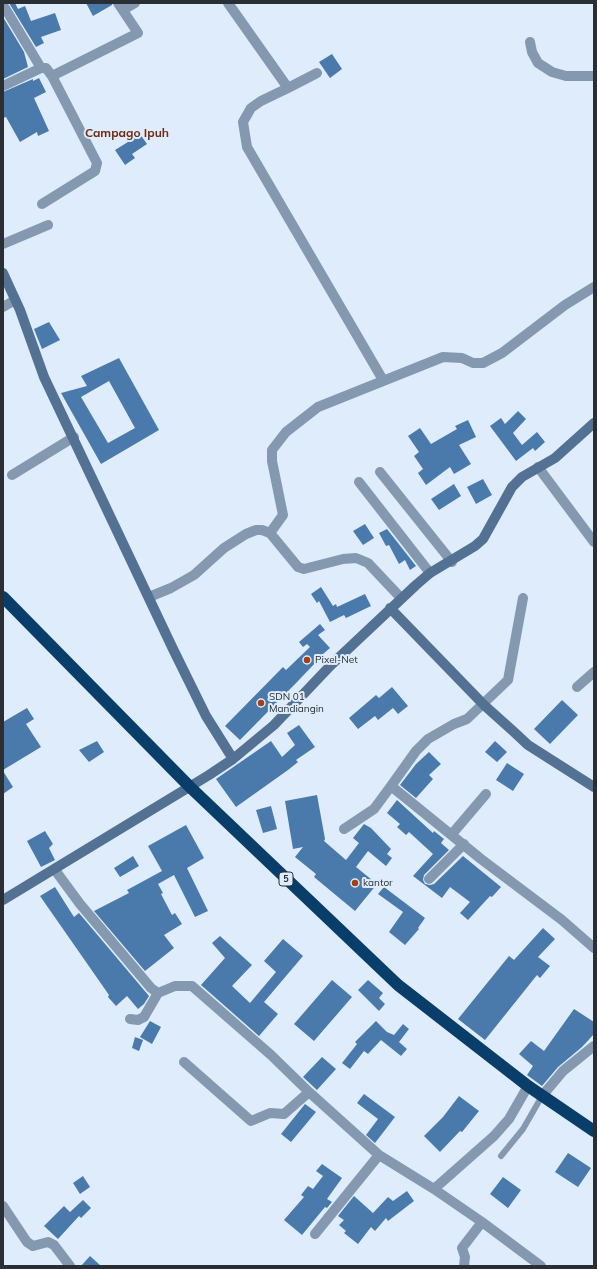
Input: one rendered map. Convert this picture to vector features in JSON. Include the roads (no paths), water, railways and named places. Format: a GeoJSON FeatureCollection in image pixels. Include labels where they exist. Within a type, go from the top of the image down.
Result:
{"type":"FeatureCollection","features":[{"type":"Feature","properties":{"kind":"highway","name":"5"},"geometry":{"type":"LineString","coordinates":[[3,597],[190,787],[398,985],[528,1086],[594,1131]]}},
{"type":"Feature","properties":{"kind":"street"},"geometry":{"type":"LineString","coordinates":[[52,76],[138,33],[121,7],[135,3]]}},
{"type":"Feature","properties":{"kind":"street"},"geometry":{"type":"LineString","coordinates":[[228,3],[288,88]]}},
{"type":"Feature","properties":{"kind":"street"},"geometry":{"type":"LineString","coordinates":[[5,8],[41,68]]}},
{"type":"Feature","properties":{"kind":"street"},"geometry":{"type":"LineString","coordinates":[[530,42],[532,52],[538,63],[552,72],[566,76],[594,76]]}},
{"type":"Feature","properties":{"kind":"street"},"geometry":{"type":"LineString","coordinates":[[3,86],[41,68],[46,68],[52,76],[95,159],[97,168],[95,171],[42,204]]}},
{"type":"Feature","properties":{"kind":"street"},"geometry":{"type":"LineString","coordinates":[[317,73],[261,101],[252,108],[243,122],[247,147],[383,380]]}},
{"type":"Feature","properties":{"kind":"street"},"geometry":{"type":"LineString","coordinates":[[3,244],[48,225]]}},
{"type":"Feature","properties":{"kind":"street"},"geometry":{"type":"LineString","coordinates":[[3,273],[15,300],[44,377],[74,437],[193,690],[206,716],[233,759]]}},
{"type":"Feature","properties":{"kind":"street"},"geometry":{"type":"LineString","coordinates":[[270,532],[283,515],[272,461],[272,450],[286,432],[318,407],[443,357],[462,358],[473,363],[483,363],[502,353],[565,305],[594,287]]}},
{"type":"Feature","properties":{"kind":"street"},"geometry":{"type":"LineString","coordinates":[[3,307],[15,300]]}},
{"type":"Feature","properties":{"kind":"street"},"geometry":{"type":"LineString","coordinates":[[3,900],[55,870],[233,759],[274,725],[401,598],[430,573],[452,562],[483,539],[501,503],[512,487],[522,477],[555,458],[594,424]]}},
{"type":"Feature","properties":{"kind":"street"},"geometry":{"type":"LineString","coordinates":[[12,475],[74,437]]}},
{"type":"Feature","properties":{"kind":"street"},"geometry":{"type":"LineString","coordinates":[[538,467],[594,542]]}},
{"type":"Feature","properties":{"kind":"street"},"geometry":{"type":"LineString","coordinates":[[380,472],[452,562]]}},
{"type":"Feature","properties":{"kind":"street"},"geometry":{"type":"LineString","coordinates":[[358,482],[430,573]]}},
{"type":"Feature","properties":{"kind":"street"},"geometry":{"type":"LineString","coordinates":[[149,597],[171,588],[194,574],[224,548],[246,534],[256,530],[270,532],[298,567],[304,569],[343,559],[356,558],[368,563],[401,598]]}},
{"type":"Feature","properties":{"kind":"street"},"geometry":{"type":"LineString","coordinates":[[344,829],[374,809],[416,751],[428,739],[444,729],[468,719],[508,680],[523,598]]}},
{"type":"Feature","properties":{"kind":"street"},"geometry":{"type":"LineString","coordinates":[[390,608],[484,705],[528,745],[594,787]]}},
{"type":"Feature","properties":{"kind":"street"},"geometry":{"type":"LineString","coordinates":[[577,687],[594,672]]}},
{"type":"Feature","properties":{"kind":"street"},"geometry":{"type":"LineString","coordinates":[[392,786],[502,875],[562,920],[594,948]]}},
{"type":"Feature","properties":{"kind":"street"},"geometry":{"type":"LineString","coordinates":[[452,834],[486,794]]}},
{"type":"Feature","properties":{"kind":"street"},"geometry":{"type":"LineString","coordinates":[[429,880],[464,844]]}},
{"type":"Feature","properties":{"kind":"street"},"geometry":{"type":"LineString","coordinates":[[55,870],[80,904],[151,988],[158,993]]}},
{"type":"Feature","properties":{"kind":"street"},"geometry":{"type":"LineString","coordinates":[[130,1019],[138,1020],[144,1017],[158,993],[175,986],[192,986],[272,1055],[309,1092],[379,1155],[436,1190],[541,1266]]}},
{"type":"Feature","properties":{"kind":"street"},"geometry":{"type":"LineString","coordinates":[[542,1096],[563,1071],[594,1046]]}},
{"type":"Feature","properties":{"kind":"street"},"geometry":{"type":"LineString","coordinates":[[184,1062],[251,1121],[270,1113],[284,1114],[309,1092]]}},
{"type":"Feature","properties":{"kind":"street"},"geometry":{"type":"LineString","coordinates":[[436,1190],[494,1136],[508,1119],[528,1086]]}},
{"type":"Feature","properties":{"kind":"street"},"geometry":{"type":"LineString","coordinates":[[315,1234],[379,1155]]}},
{"type":"Feature","properties":{"kind":"street"},"geometry":{"type":"LineString","coordinates":[[3,1206],[27,1242],[33,1246],[48,1242],[54,1245],[70,1266]]}},
{"type":"Feature","properties":{"kind":"street"},"geometry":{"type":"LineString","coordinates":[[464,1266],[465,1257],[462,1248],[482,1222]]}},
{"type":"Feature","properties":{"kind":"lane"},"geometry":{"type":"LineString","coordinates":[[501,1156],[523,1129],[542,1096]]}},
{"type":"Feature","properties":{"kind":"place","name":"Pixel-Net"},"geometry":{"type":"Point","coordinates":[307,660]}},
{"type":"Feature","properties":{"kind":"place","name":"SDN 01 Mandiangin"},"geometry":{"type":"Point","coordinates":[261,703]}},
{"type":"Feature","properties":{"kind":"place","name":"kantor"},"geometry":{"type":"Point","coordinates":[355,883]}},
{"type":"Feature","properties":{"kind":"district","name":"Campago Ipuh"},"geometry":{"type":"Point","coordinates":[127,133]}}]}
